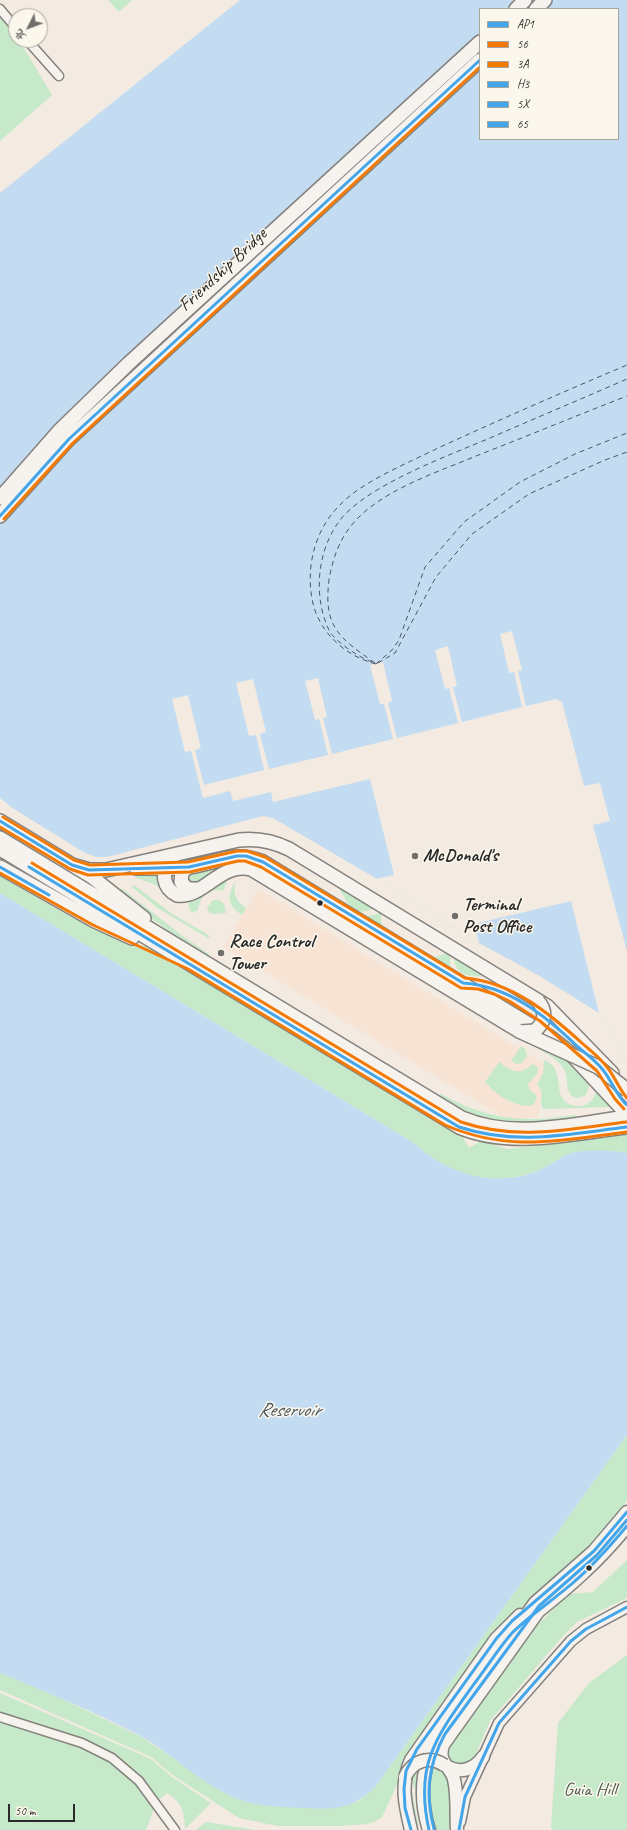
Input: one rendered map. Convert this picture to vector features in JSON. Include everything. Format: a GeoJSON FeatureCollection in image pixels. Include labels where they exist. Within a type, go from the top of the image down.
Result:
{"type":"FeatureCollection","features":[{"type":"Feature","properties":{"kind":"main road"},"geometry":{"type":"LineString","coordinates":[[517,8],[526,0]]}},
{"type":"Feature","properties":{"kind":"main road"},"geometry":{"type":"LineString","coordinates":[[537,8],[545,0]]}},
{"type":"Feature","properties":{"kind":"main road","name":"Friendship Bridge"},"geometry":{"type":"LineString","coordinates":[[2,496],[59,431],[128,364],[479,43]]}},
{"type":"Feature","properties":{"kind":"main road","name":"Friendship Bridge"},"geometry":{"type":"LineString","coordinates":[[0,516],[69,439],[479,61]]}},
{"type":"Feature","properties":{"kind":"main road"},"geometry":{"type":"LineString","coordinates":[[0,821],[92,877],[193,961]]}},
{"type":"Feature","properties":{"kind":"main road"},"geometry":{"type":"LineString","coordinates":[[0,838],[448,1122],[469,1131],[492,1137],[515,1139],[627,1127]]}},
{"type":"Feature","properties":{"kind":"main road"},"geometry":{"type":"LineString","coordinates":[[112,868],[169,855],[183,854],[239,840],[258,840],[283,846],[547,1006],[627,1089]]}},
{"type":"Feature","properties":{"kind":"main road"},"geometry":{"type":"LineString","coordinates":[[0,849],[450,1112],[472,1122],[493,1128],[520,1130],[627,1117]]}},
{"type":"Feature","properties":{"kind":"main road"},"geometry":{"type":"LineString","coordinates":[[183,854],[173,860],[166,868],[164,880],[169,889],[174,893],[184,895],[232,869],[251,869],[519,1031],[598,1067],[627,1089]]}},
{"type":"Feature","properties":{"kind":"main road"},"geometry":{"type":"LineString","coordinates":[[72,865],[89,870],[112,868],[190,867],[237,856],[263,862],[550,1037],[573,1056],[627,1114]]}},
{"type":"Feature","properties":{"kind":"main road"},"geometry":{"type":"LineString","coordinates":[[0,867],[95,921],[193,961]]}},
{"type":"Feature","properties":{"kind":"main road"},"geometry":{"type":"LineString","coordinates":[[190,867],[182,872],[181,882],[188,889],[197,889]]}},
{"type":"Feature","properties":{"kind":"main road"},"geometry":{"type":"LineString","coordinates":[[519,1031],[531,1032],[536,1030],[542,1023],[544,1011],[538,1001]]}},
{"type":"Feature","properties":{"kind":"main road"},"geometry":{"type":"LineString","coordinates":[[429,1830],[424,1812],[424,1774],[432,1747],[441,1731],[502,1646],[518,1627],[594,1551],[627,1512]]}},
{"type":"Feature","properties":{"kind":"main road"},"geometry":{"type":"LineString","coordinates":[[411,1830],[404,1802],[405,1777],[408,1765],[417,1749],[475,1667],[512,1621],[538,1606],[584,1573],[606,1551],[627,1526]]}},
{"type":"Feature","properties":{"kind":"main road"},"geometry":{"type":"LineString","coordinates":[[458,1830],[454,1779],[445,1766],[441,1753],[444,1741],[502,1661],[538,1606]]}},
{"type":"Feature","properties":{"kind":"main road"},"geometry":{"type":"LineString","coordinates":[[405,1777],[411,1767],[420,1762],[433,1760],[457,1771],[468,1770],[476,1765],[483,1757]]}},
{"type":"Feature","properties":{"kind":"street"},"geometry":{"type":"LineString","coordinates":[[0,10],[8,19]]}},
{"type":"Feature","properties":{"kind":"street"},"geometry":{"type":"LineString","coordinates":[[34,48],[59,76]]}},
{"type":"Feature","properties":{"kind":"street"},"geometry":{"type":"LineString","coordinates":[[458,1830],[464,1801],[499,1723],[564,1648],[586,1629],[627,1607]]}},
{"type":"Feature","properties":{"kind":"street"},"geometry":{"type":"LineString","coordinates":[[0,1717],[82,1743],[112,1758],[139,1781],[175,1830]]}},
{"type":"Feature","properties":{"kind":"shaded area"},"geometry":{"type":"Polygon","coordinates":[[[258,889],[546,1065],[538,1117],[507,1120],[223,947],[258,889]]]}},
{"type":"Feature","properties":{"kind":"green space"},"geometry":{"type":"Polygon","coordinates":[[[108,0],[132,0],[119,12],[108,0]]]}},
{"type":"Feature","properties":{"kind":"green space"},"geometry":{"type":"Polygon","coordinates":[[[0,9],[8,22],[8,48],[24,48],[52,95],[0,141],[0,9]]]}},
{"type":"Feature","properties":{"kind":"green space"},"geometry":{"type":"Polygon","coordinates":[[[0,854],[88,907],[84,911],[0,862],[0,854]]]}},
{"type":"Feature","properties":{"kind":"green space"},"geometry":{"type":"Polygon","coordinates":[[[245,860],[255,862],[547,1041],[571,1061],[582,1073],[589,1086],[586,1095],[578,1098],[571,1094],[568,1088],[565,1071],[552,1057],[426,982],[432,973],[254,864],[238,863],[227,865],[206,879],[192,884],[187,883],[184,877],[187,872],[226,862],[245,860]]]}},
{"type":"Feature","properties":{"kind":"green space"},"geometry":{"type":"Polygon","coordinates":[[[137,872],[160,872],[179,902],[171,898],[156,885],[135,878],[137,872]]]}},
{"type":"Feature","properties":{"kind":"green space"},"geometry":{"type":"Polygon","coordinates":[[[229,875],[223,891],[213,890],[206,894],[199,905],[198,910],[192,913],[188,906],[192,898],[229,875]]]}},
{"type":"Feature","properties":{"kind":"green space"},"geometry":{"type":"Polygon","coordinates":[[[0,876],[69,916],[148,948],[196,975],[443,1127],[462,1136],[469,1148],[481,1141],[508,1149],[627,1135],[627,1153],[606,1151],[567,1155],[534,1172],[518,1177],[502,1179],[470,1175],[455,1170],[440,1163],[414,1143],[0,893],[0,876]]]}},
{"type":"Feature","properties":{"kind":"green space"},"geometry":{"type":"Polygon","coordinates":[[[235,882],[234,890],[236,897],[246,908],[242,915],[234,908],[230,900],[230,892],[235,882]]]}},
{"type":"Feature","properties":{"kind":"green space"},"geometry":{"type":"Polygon","coordinates":[[[340,883],[378,906],[370,910],[363,911],[354,909],[346,901],[339,888],[340,883]]]}},
{"type":"Feature","properties":{"kind":"green space"},"geometry":{"type":"Polygon","coordinates":[[[134,885],[171,913],[210,936],[208,938],[159,909],[132,887],[134,885]]]}},
{"type":"Feature","properties":{"kind":"green space"},"geometry":{"type":"Polygon","coordinates":[[[110,888],[123,889],[184,937],[209,954],[210,961],[110,888]]]}},
{"type":"Feature","properties":{"kind":"green space"},"geometry":{"type":"Polygon","coordinates":[[[213,900],[219,900],[224,904],[226,913],[209,913],[207,908],[213,900]]]}},
{"type":"Feature","properties":{"kind":"green space"},"geometry":{"type":"Polygon","coordinates":[[[382,909],[381,918],[383,933],[359,918],[377,914],[382,909]]]}},
{"type":"Feature","properties":{"kind":"green space"},"geometry":{"type":"Polygon","coordinates":[[[451,951],[450,965],[452,973],[429,960],[451,951]]]}},
{"type":"Feature","properties":{"kind":"green space"},"geometry":{"type":"Polygon","coordinates":[[[454,955],[490,977],[465,974],[461,972],[457,968],[454,955]]]}},
{"type":"Feature","properties":{"kind":"green space"},"geometry":{"type":"Polygon","coordinates":[[[521,1046],[525,1049],[527,1056],[522,1063],[517,1064],[511,1061],[521,1046]]]}},
{"type":"Feature","properties":{"kind":"green space"},"geometry":{"type":"Polygon","coordinates":[[[544,1060],[554,1067],[561,1094],[566,1102],[575,1106],[583,1106],[592,1099],[596,1091],[610,1107],[543,1109],[541,1103],[542,1094],[537,1084],[543,1073],[544,1060]]]}},
{"type":"Feature","properties":{"kind":"green space"},"geometry":{"type":"Polygon","coordinates":[[[499,1062],[516,1071],[528,1068],[533,1064],[538,1067],[537,1074],[528,1084],[529,1089],[537,1096],[534,1105],[527,1106],[513,1103],[495,1092],[485,1082],[499,1062]]]}},
{"type":"Feature","properties":{"kind":"green space"},"geometry":{"type":"Polygon","coordinates":[[[441,1094],[458,1103],[491,1114],[506,1117],[538,1119],[575,1115],[582,1118],[525,1128],[484,1124],[434,1103],[441,1094]]]}},
{"type":"Feature","properties":{"kind":"green space"},"geometry":{"type":"Polygon","coordinates":[[[627,1435],[627,1501],[595,1542],[562,1573],[517,1611],[408,1761],[382,1817],[374,1822],[342,1826],[278,1826],[239,1818],[174,1776],[151,1757],[0,1690],[0,1673],[43,1690],[140,1736],[225,1793],[243,1801],[350,1804],[360,1800],[376,1786],[627,1435]]]}},
{"type":"Feature","properties":{"kind":"green space"},"geometry":{"type":"Polygon","coordinates":[[[627,1560],[627,1598],[577,1622],[563,1636],[490,1721],[471,1762],[462,1767],[449,1762],[445,1749],[532,1630],[569,1594],[593,1592],[627,1560]]]}},
{"type":"Feature","properties":{"kind":"green space","name":"Guia Hill"},"geometry":{"type":"Polygon","coordinates":[[[627,1655],[627,1830],[553,1830],[551,1827],[558,1723],[589,1683],[627,1655]]]}},
{"type":"Feature","properties":{"kind":"green space"},"geometry":{"type":"Polygon","coordinates":[[[0,1693],[151,1759],[172,1777],[211,1803],[185,1829],[182,1808],[167,1793],[157,1801],[146,1830],[0,1830],[0,1693]]]}},
{"type":"Feature","properties":{"kind":"green space"},"geometry":{"type":"Polygon","coordinates":[[[425,1752],[419,1772],[416,1790],[409,1777],[416,1754],[425,1752]]]}},
{"type":"Feature","properties":{"kind":"green space"},"geometry":{"type":"Polygon","coordinates":[[[432,1763],[440,1767],[446,1773],[450,1781],[453,1801],[452,1830],[435,1830],[432,1822],[429,1797],[432,1763]]]}},
{"type":"Feature","properties":{"kind":"green space"},"geometry":{"type":"Polygon","coordinates":[[[408,1785],[412,1790],[419,1830],[416,1830],[408,1785]]]}},
{"type":"Feature","properties":{"kind":"green space"},"geometry":{"type":"Polygon","coordinates":[[[206,1822],[256,1830],[196,1830],[206,1822]]]}},
{"type":"Feature","properties":{"kind":"water"},"geometry":{"type":"Polygon","coordinates":[[[240,0],[627,0],[627,1066],[607,1023],[599,1013],[538,975],[479,943],[394,889],[273,818],[263,816],[107,857],[97,857],[85,853],[14,809],[0,798],[0,193],[240,0]]]}},
{"type":"Feature","properties":{"kind":"water","name":"Reservoir"},"geometry":{"type":"Polygon","coordinates":[[[0,893],[414,1143],[427,1154],[455,1170],[486,1178],[518,1177],[535,1172],[572,1153],[613,1151],[627,1153],[627,1435],[376,1786],[368,1794],[351,1804],[325,1809],[281,1807],[251,1803],[230,1796],[203,1780],[139,1735],[70,1702],[0,1673],[0,893]]]}},
{"type":"Feature","properties":{"kind":"pier"},"geometry":{"type":"Polygon","coordinates":[[[512,631],[522,670],[518,671],[526,706],[556,699],[562,702],[584,786],[600,783],[610,821],[593,825],[627,951],[627,1066],[607,1023],[599,1013],[571,901],[474,924],[479,943],[394,889],[375,879],[394,875],[370,779],[273,802],[271,792],[233,801],[230,791],[203,798],[191,751],[185,752],[172,699],[188,695],[201,748],[195,750],[204,785],[264,770],[256,735],[249,736],[236,683],[253,679],[266,732],[260,734],[269,769],[328,755],[319,719],[315,720],[305,681],[318,678],[327,717],[323,718],[332,754],[393,739],[384,704],[380,704],[370,665],[383,662],[392,701],[388,703],[397,738],[458,723],[449,688],[445,689],[435,650],[448,646],[457,686],[453,687],[462,722],[522,707],[514,672],[509,673],[500,634],[512,631]]]}},
{"type":"Feature","properties":{"kind":"ferry route"},"geometry":{"type":"LineString","coordinates":[[376,664],[344,649],[327,632],[315,611],[310,586],[312,561],[314,549],[324,525],[331,515],[349,497],[385,474],[483,427],[627,365]]}},
{"type":"Feature","properties":{"kind":"ferry route"},"geometry":{"type":"LineString","coordinates":[[372,662],[348,649],[336,639],[329,630],[320,602],[319,578],[322,559],[328,540],[338,523],[350,510],[366,497],[408,473],[627,379]]}},
{"type":"Feature","properties":{"kind":"ferry route"},"geometry":{"type":"LineString","coordinates":[[375,663],[343,638],[332,621],[329,610],[329,580],[335,554],[347,531],[358,518],[385,497],[416,481],[627,396]]}},
{"type":"Feature","properties":{"kind":"ferry route"},"geometry":{"type":"LineString","coordinates":[[376,664],[392,650],[399,640],[425,567],[464,522],[520,482],[575,454],[627,433]]}},
{"type":"Feature","properties":{"kind":"ferry route"},"geometry":{"type":"LineString","coordinates":[[378,663],[395,653],[436,577],[472,534],[529,494],[605,460],[627,452]]}},
{"type":"Feature","properties":{"kind":"transit line","name":"AP1"},"geometry":{"type":"LineString","coordinates":[[0,516],[69,439],[479,61]]}},
{"type":"Feature","properties":{"kind":"transit line","name":"56"},"geometry":{"type":"LineString","coordinates":[[4,519],[73,443],[479,68]]}},
{"type":"Feature","properties":{"kind":"transit line","name":"3A"},"geometry":{"type":"LineString","coordinates":[[3,817],[74,860],[90,865],[188,862],[237,851],[247,851],[265,857],[465,978],[498,986],[514,992],[529,1001],[557,1021],[598,1058],[610,1071],[627,1098]]}},
{"type":"Feature","properties":{"kind":"transit line","name":"AP1"},"geometry":{"type":"LineString","coordinates":[[0,821],[72,865],[89,870],[189,867],[237,856],[246,856],[263,862],[463,983],[480,985],[496,990],[526,1004],[553,1024],[597,1064],[606,1074],[620,1097],[627,1105]]}},
{"type":"Feature","properties":{"kind":"transit line","name":"56"},"geometry":{"type":"LineString","coordinates":[[0,827],[70,869],[88,875],[190,872],[238,861],[245,861],[261,867],[461,988],[478,989],[494,994],[509,1001],[540,1021],[597,1071],[615,1099],[624,1109]]}},
{"type":"Feature","properties":{"kind":"transit line","name":"3A"},"geometry":{"type":"LineString","coordinates":[[32,863],[461,1122],[482,1128],[523,1132],[564,1130],[626,1122]]}},
{"type":"Feature","properties":{"kind":"transit line","name":"AP1"},"geometry":{"type":"LineString","coordinates":[[0,867],[49,895]]}},
{"type":"Feature","properties":{"kind":"transit line","name":"AP1"},"geometry":{"type":"LineString","coordinates":[[29,867],[459,1127],[480,1133],[522,1137],[543,1137],[627,1127]]}},
{"type":"Feature","properties":{"kind":"transit line","name":"56"},"geometry":{"type":"LineString","coordinates":[[0,873],[93,925],[188,969],[445,1125],[468,1134],[513,1142],[557,1141],[627,1132]]}},
{"type":"Feature","properties":{"kind":"transit line","name":"H3"},"geometry":{"type":"LineString","coordinates":[[411,1830],[405,1808],[404,1789],[406,1771],[417,1749],[496,1639],[512,1621],[594,1551],[627,1512]]}},
{"type":"Feature","properties":{"kind":"transit line","name":"5X"},"geometry":{"type":"LineString","coordinates":[[434,1829],[431,1816],[429,1792],[430,1780],[435,1757],[445,1734],[539,1606],[597,1555],[627,1520]]}},
{"type":"Feature","properties":{"kind":"transit line","name":"65"},"geometry":{"type":"LineString","coordinates":[[429,1830],[425,1807],[424,1786],[427,1768],[432,1751],[449,1719],[512,1633],[527,1619],[582,1575],[602,1555],[627,1526]]}},
{"type":"Feature","properties":{"kind":"transit line","name":"H3"},"geometry":{"type":"LineString","coordinates":[[459,1830],[465,1797],[499,1723],[571,1641],[586,1629],[627,1607]]}},
{"type":"Feature","properties":{"kind":"place","name":"McDonald's"},"geometry":{"type":"Point","coordinates":[415,856]}},
{"type":"Feature","properties":{"kind":"place","name":"Terminal Post Office"},"geometry":{"type":"Point","coordinates":[455,916]}},
{"type":"Feature","properties":{"kind":"place","name":"Race Control Tower"},"geometry":{"type":"Point","coordinates":[221,953]}}]}
